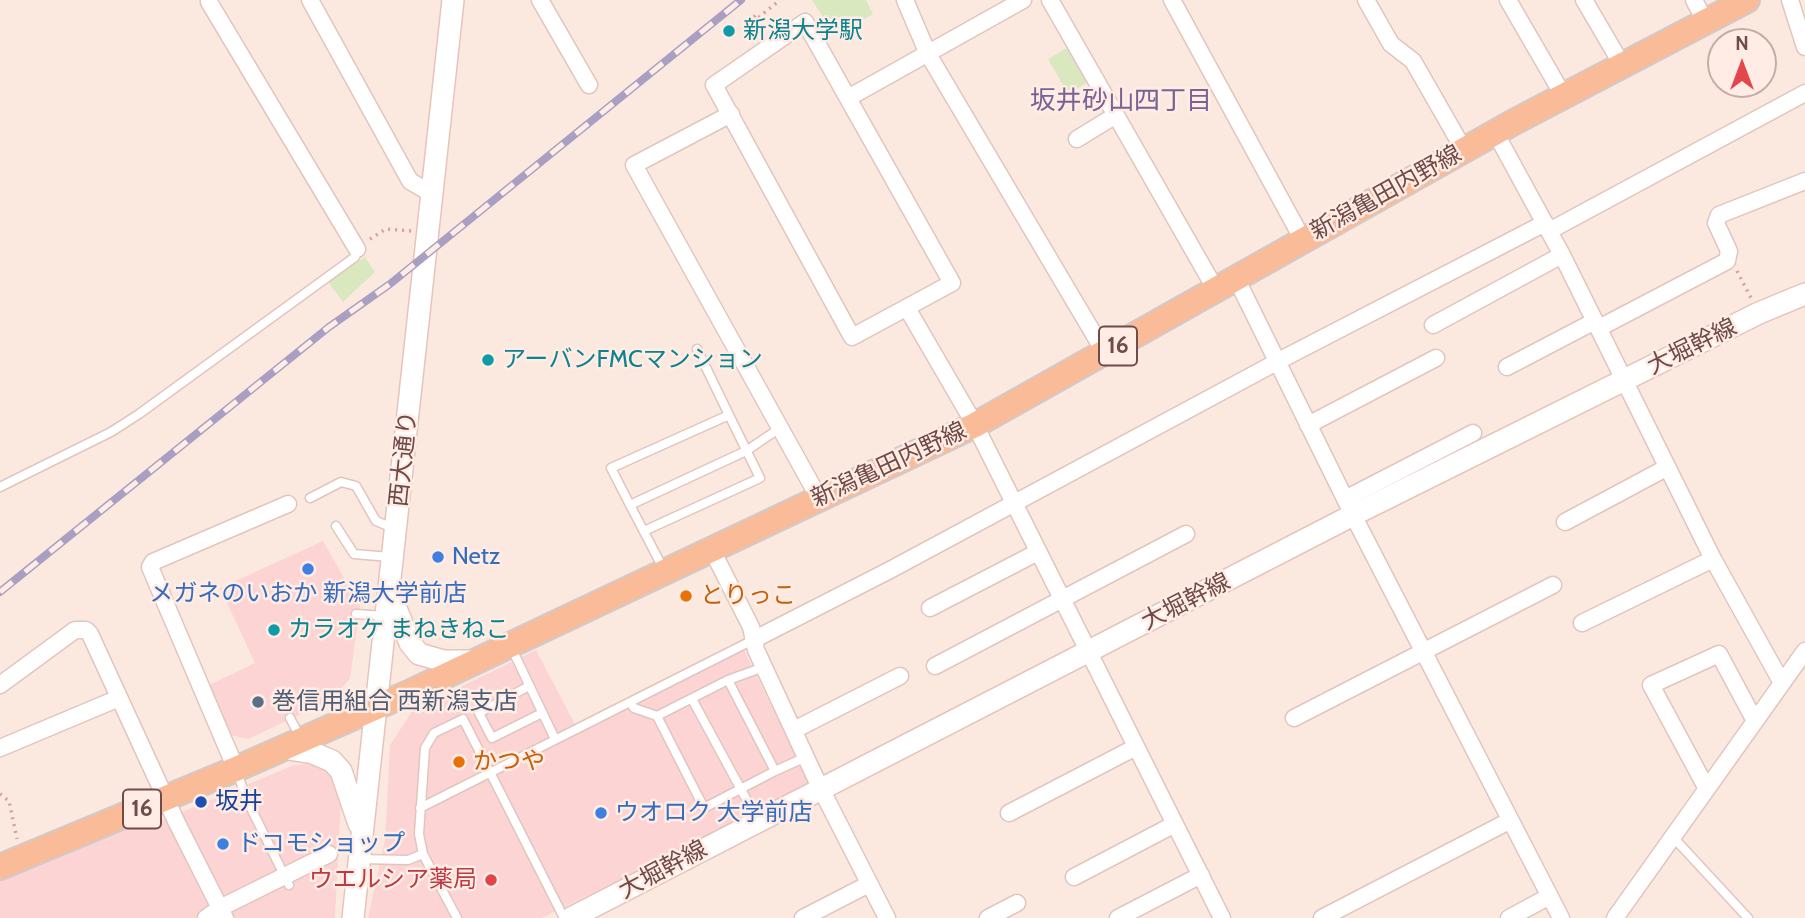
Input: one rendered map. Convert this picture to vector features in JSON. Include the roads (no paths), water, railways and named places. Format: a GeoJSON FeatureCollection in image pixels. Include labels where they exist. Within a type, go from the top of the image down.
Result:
{"type":"FeatureCollection","features":[{"type":"Feature","properties":{"kind":"main road","name":"新潟亀田内野線"},"geometry":{"type":"LineString","coordinates":[[11,863],[236,769],[291,735],[378,706],[975,425],[1621,63],[1700,10],[1747,0]]}},
{"type":"Feature","properties":{"kind":"street"},"geometry":{"type":"LineString","coordinates":[[310,0],[407,183],[432,194]]}},
{"type":"Feature","properties":{"kind":"street","name":"西大通り"},"geometry":{"type":"LineString","coordinates":[[353,918],[453,0]]}},
{"type":"Feature","properties":{"kind":"street"},"geometry":{"type":"LineString","coordinates":[[540,0],[589,85]]}},
{"type":"Feature","properties":{"kind":"street"},"geometry":{"type":"LineString","coordinates":[[905,0],[929,54],[1105,353]]}},
{"type":"Feature","properties":{"kind":"street"},"geometry":{"type":"LineString","coordinates":[[848,98],[1023,0]]}},
{"type":"Feature","properties":{"kind":"street"},"geometry":{"type":"LineString","coordinates":[[1050,0],[1116,115],[1278,363],[1349,507],[1561,918]]}},
{"type":"Feature","properties":{"kind":"street"},"geometry":{"type":"LineString","coordinates":[[1172,0],[1303,240]]}},
{"type":"Feature","properties":{"kind":"street"},"geometry":{"type":"LineString","coordinates":[[1366,0],[1391,44],[1413,61],[1464,150]]}},
{"type":"Feature","properties":{"kind":"street"},"geometry":{"type":"LineString","coordinates":[[1508,0],[1563,95]]}},
{"type":"Feature","properties":{"kind":"street"},"geometry":{"type":"LineString","coordinates":[[1584,0],[1621,63]]}},
{"type":"Feature","properties":{"kind":"street"},"geometry":{"type":"LineString","coordinates":[[1790,0],[1805,47]]}},
{"type":"Feature","properties":{"kind":"street"},"geometry":{"type":"LineString","coordinates":[[209,2],[357,249]]}},
{"type":"Feature","properties":{"kind":"street"},"geometry":{"type":"LineString","coordinates":[[805,23],[848,98],[953,283],[852,337],[714,85],[805,23]]}},
{"type":"Feature","properties":{"kind":"street"},"geometry":{"type":"LineString","coordinates":[[753,640],[1278,363],[1805,93]]}},
{"type":"Feature","properties":{"kind":"street"},"geometry":{"type":"LineString","coordinates":[[731,114],[634,165],[819,498]]}},
{"type":"Feature","properties":{"kind":"street"},"geometry":{"type":"LineString","coordinates":[[1077,139],[1116,115]]}},
{"type":"Feature","properties":{"kind":"street"},"geometry":{"type":"LineString","coordinates":[[1495,132],[1562,256],[1713,559],[1782,683]]}},
{"type":"Feature","properties":{"kind":"street"},"geometry":{"type":"LineString","coordinates":[[1507,367],[1727,261],[1729,256],[1716,223],[1719,215],[1805,181]]}},
{"type":"Feature","properties":{"kind":"street"},"geometry":{"type":"LineString","coordinates":[[1433,325],[1562,256]]}},
{"type":"Feature","properties":{"kind":"street","name":"大堀幹線"},"geometry":{"type":"LineString","coordinates":[[571,918],[757,820],[1088,653],[1349,507],[1624,380],[1759,313],[1805,294]]}},
{"type":"Feature","properties":{"kind":"street"},"geometry":{"type":"LineString","coordinates":[[907,308],[975,425],[1223,918]]}},
{"type":"Feature","properties":{"kind":"street"},"geometry":{"type":"LineString","coordinates":[[1308,425],[1436,358]]}},
{"type":"Feature","properties":{"kind":"street"},"geometry":{"type":"LineString","coordinates":[[1349,507],[1474,433]]}},
{"type":"Feature","properties":{"kind":"street"},"geometry":{"type":"LineString","coordinates":[[1565,522],[1666,468]]}},
{"type":"Feature","properties":{"kind":"street"},"geometry":{"type":"LineString","coordinates":[[236,769],[150,567],[153,562],[288,503]]}},
{"type":"Feature","properties":{"kind":"street"},"geometry":{"type":"LineString","coordinates":[[935,666],[1186,534]]}},
{"type":"Feature","properties":{"kind":"street"},"geometry":{"type":"LineString","coordinates":[[712,550],[751,627],[753,640],[764,667],[806,757],[887,918]]}},
{"type":"Feature","properties":{"kind":"street"},"geometry":{"type":"LineString","coordinates":[[930,608],[1038,552]]}},
{"type":"Feature","properties":{"kind":"street"},"geometry":{"type":"LineString","coordinates":[[1582,623],[1713,559]]}},
{"type":"Feature","properties":{"kind":"street"},"geometry":{"type":"LineString","coordinates":[[1294,718],[1553,585]]}},
{"type":"Feature","properties":{"kind":"street"},"geometry":{"type":"LineString","coordinates":[[389,605],[419,654],[437,660],[473,661]]}},
{"type":"Feature","properties":{"kind":"street"},"geometry":{"type":"LineString","coordinates":[[0,685],[80,629],[90,634],[223,913]]}},
{"type":"Feature","properties":{"kind":"street"},"geometry":{"type":"LineString","coordinates":[[1615,918],[1805,652]]}},
{"type":"Feature","properties":{"kind":"street"},"geometry":{"type":"LineString","coordinates":[[1707,789],[1651,684],[1719,654],[1755,721]]}},
{"type":"Feature","properties":{"kind":"street"},"geometry":{"type":"LineString","coordinates":[[794,730],[900,676]]}},
{"type":"Feature","properties":{"kind":"street"},"geometry":{"type":"LineString","coordinates":[[0,748],[119,698]]}},
{"type":"Feature","properties":{"kind":"street"},"geometry":{"type":"LineString","coordinates":[[291,735],[313,753],[332,761],[345,780],[362,833]]}},
{"type":"Feature","properties":{"kind":"street"},"geometry":{"type":"LineString","coordinates":[[1009,813],[1136,747]]}},
{"type":"Feature","properties":{"kind":"street"},"geometry":{"type":"LineString","coordinates":[[1322,918],[1510,821]]}},
{"type":"Feature","properties":{"kind":"street"},"geometry":{"type":"LineString","coordinates":[[1074,877],[1175,824]]}},
{"type":"Feature","properties":{"kind":"street"},"geometry":{"type":"LineString","coordinates":[[206,918],[223,913],[287,880],[329,854]]}},
{"type":"Feature","properties":{"kind":"street"},"geometry":{"type":"LineString","coordinates":[[1118,918],[1201,875]]}},
{"type":"Feature","properties":{"kind":"street"},"geometry":{"type":"LineString","coordinates":[[803,918],[869,884]]}},
{"type":"Feature","properties":{"kind":"street"},"geometry":{"type":"LineString","coordinates":[[1508,918],[1548,897]]}},
{"type":"Feature","properties":{"kind":"street"},"geometry":{"type":"LineString","coordinates":[[988,918],[1017,904]]}},
{"type":"Feature","properties":{"kind":"lane"},"geometry":{"type":"LineString","coordinates":[[0,487],[111,432],[139,414],[355,257],[357,249]]}},
{"type":"Feature","properties":{"kind":"lane"},"geometry":{"type":"LineString","coordinates":[[644,531],[760,478],[697,349]]}},
{"type":"Feature","properties":{"kind":"lane"},"geometry":{"type":"LineString","coordinates":[[666,572],[611,468],[729,415]]}},
{"type":"Feature","properties":{"kind":"lane"},"geometry":{"type":"LineString","coordinates":[[630,505],[746,451],[780,428]]}},
{"type":"Feature","properties":{"kind":"lane"},"geometry":{"type":"LineString","coordinates":[[310,498],[341,482],[356,486],[376,521],[396,529]]}},
{"type":"Feature","properties":{"kind":"lane"},"geometry":{"type":"LineString","coordinates":[[336,526],[354,554],[393,557]]}},
{"type":"Feature","properties":{"kind":"lane"},"geometry":{"type":"LineString","coordinates":[[356,614],[389,605]]}},
{"type":"Feature","properties":{"kind":"lane"},"geometry":{"type":"LineString","coordinates":[[420,808],[753,640]]}},
{"type":"Feature","properties":{"kind":"lane"},"geometry":{"type":"LineString","coordinates":[[510,645],[555,739]]}},
{"type":"Feature","properties":{"kind":"lane"},"geometry":{"type":"LineString","coordinates":[[657,716],[728,681],[764,667]]}},
{"type":"Feature","properties":{"kind":"lane"},"geometry":{"type":"LineString","coordinates":[[728,681],[775,771]]}},
{"type":"Feature","properties":{"kind":"lane"},"geometry":{"type":"LineString","coordinates":[[529,686],[479,713],[492,738],[542,713]]}},
{"type":"Feature","properties":{"kind":"lane"},"geometry":{"type":"LineString","coordinates":[[692,699],[757,820]]}},
{"type":"Feature","properties":{"kind":"lane"},"geometry":{"type":"LineString","coordinates":[[630,702],[634,708],[657,716],[704,808],[806,757]]}},
{"type":"Feature","properties":{"kind":"lane"},"geometry":{"type":"LineString","coordinates":[[457,918],[423,854],[419,834],[425,748],[429,739],[463,719],[564,918]]}},
{"type":"Feature","properties":{"kind":"lane"},"geometry":{"type":"LineString","coordinates":[[469,732],[485,724]]}},
{"type":"Feature","properties":{"kind":"lane"},"geometry":{"type":"LineString","coordinates":[[236,769],[246,798],[287,880]]}},
{"type":"Feature","properties":{"kind":"lane"},"geometry":{"type":"LineString","coordinates":[[1673,837],[1748,918]]}},
{"type":"Feature","properties":{"kind":"lane"},"geometry":{"type":"LineString","coordinates":[[359,859],[408,860],[423,854]]}},
{"type":"Feature","properties":{"kind":"railway"},"geometry":{"type":"LineString","coordinates":[[0,592],[329,327],[390,284],[741,0]]}},
{"type":"Feature","properties":{"kind":"place","name":"新潟大学駅"},"geometry":{"type":"Point","coordinates":[729,31]}},
{"type":"Feature","properties":{"kind":"place","name":"アーバンFMCマンション"},"geometry":{"type":"Point","coordinates":[488,360]}},
{"type":"Feature","properties":{"kind":"place","name":"Netz"},"geometry":{"type":"Point","coordinates":[438,557]}},
{"type":"Feature","properties":{"kind":"place","name":"メガネのいおか 新潟大学前店"},"geometry":{"type":"Point","coordinates":[308,569]}},
{"type":"Feature","properties":{"kind":"place","name":"とりっこ"},"geometry":{"type":"Point","coordinates":[686,596]}},
{"type":"Feature","properties":{"kind":"place","name":"カラオケ まねきねこ"},"geometry":{"type":"Point","coordinates":[274,630]}},
{"type":"Feature","properties":{"kind":"place","name":"巻信用組合 西新潟支店"},"geometry":{"type":"Point","coordinates":[258,702]}},
{"type":"Feature","properties":{"kind":"place","name":"かつや"},"geometry":{"type":"Point","coordinates":[459,762]}},
{"type":"Feature","properties":{"kind":"place","name":"坂井"},"geometry":{"type":"Point","coordinates":[201,802]}},
{"type":"Feature","properties":{"kind":"place","name":"ウオロク 大学前店"},"geometry":{"type":"Point","coordinates":[601,813]}},
{"type":"Feature","properties":{"kind":"place","name":"ドコモショップ"},"geometry":{"type":"Point","coordinates":[223,844]}},
{"type":"Feature","properties":{"kind":"place","name":"ウエルシア薬局"},"geometry":{"type":"Point","coordinates":[491,880]}},
{"type":"Feature","properties":{"kind":"district","name":"坂井砂山四丁目"},"geometry":{"type":"Point","coordinates":[1121,101]}}]}
